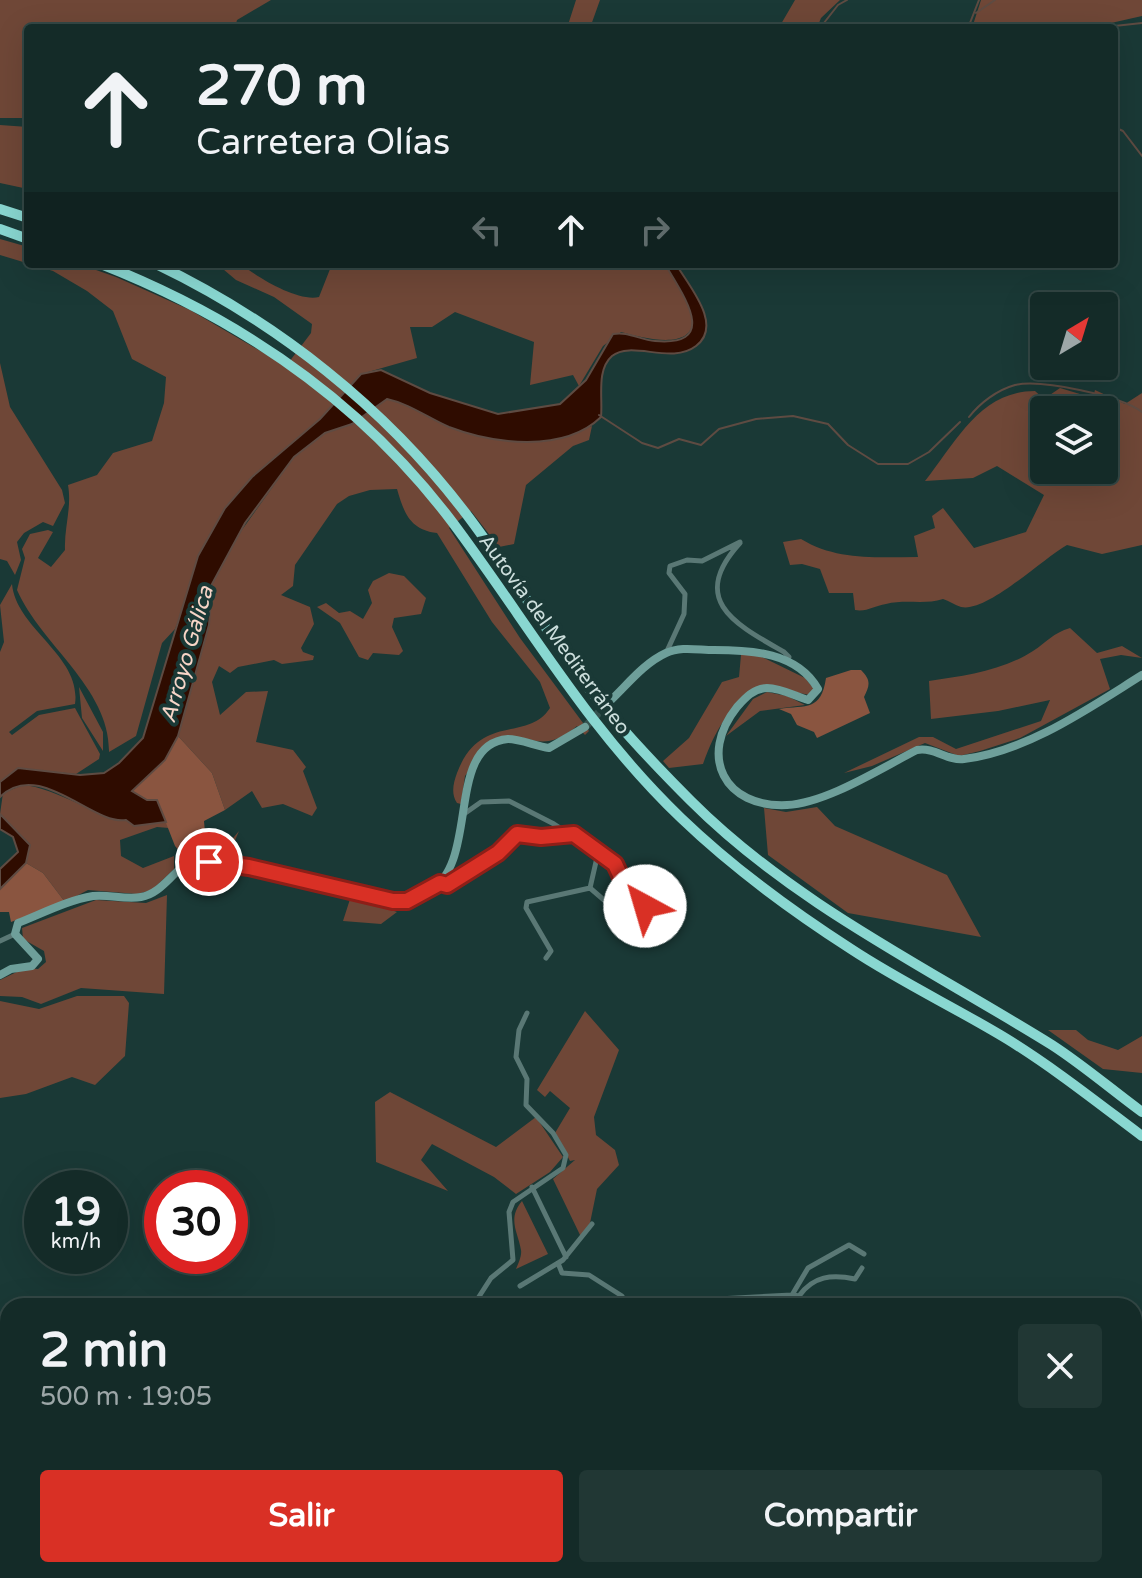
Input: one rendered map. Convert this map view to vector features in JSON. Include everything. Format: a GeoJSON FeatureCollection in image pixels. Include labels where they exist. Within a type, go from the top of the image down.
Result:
{"type":"FeatureCollection","features":[{"type":"Feature","properties":{"kind":"highway"},"geometry":{"type":"LineString","coordinates":[[0,209],[24,217]]}},
{"type":"Feature","properties":{"kind":"highway"},"geometry":{"type":"LineString","coordinates":[[0,229],[24,238]]}},
{"type":"Feature","properties":{"kind":"highway","name":"Autovía del Mediterráneo"},"geometry":{"type":"LineString","coordinates":[[110,268],[197,305],[289,362],[378,437],[453,524],[571,693],[612,745],[682,819],[762,886],[852,950],[1008,1040],[1142,1136]]}},
{"type":"Feature","properties":{"kind":"highway","name":"Autovía del Mediterráneo"},"geometry":{"type":"LineString","coordinates":[[164,268],[196,283],[299,349],[389,425],[467,514],[583,681],[692,803],[771,869],[865,934],[1055,1047],[1142,1112]]}},
{"type":"Feature","properties":{"kind":"main road"},"geometry":{"type":"LineString","coordinates":[[610,701],[637,674],[677,648],[741,648],[756,650],[787,662],[813,679],[818,689],[815,695],[808,700],[780,690],[765,688],[755,691],[745,698],[722,728],[717,744],[720,767],[730,784],[745,797],[768,804],[806,802],[917,750],[931,749],[960,759],[1010,747],[1057,725],[1142,675]]}},
{"type":"Feature","properties":{"kind":"main road"},"geometry":{"type":"LineString","coordinates":[[0,975],[11,969],[32,966],[38,959],[15,934],[18,923],[88,897],[143,897],[156,892],[185,866],[209,862],[249,867],[393,901],[407,901],[440,883],[459,847],[465,784],[486,749],[498,741],[511,739],[549,748],[585,727]]}},
{"type":"Feature","properties":{"kind":"street"},"geometry":{"type":"LineString","coordinates":[[667,652],[684,614],[685,594],[669,573],[670,566],[687,560],[702,561],[740,542],[718,578],[719,601],[730,618],[784,652],[789,657],[787,662]]}},
{"type":"Feature","properties":{"kind":"street"},"geometry":{"type":"LineString","coordinates":[[464,814],[481,802],[509,801],[574,834],[615,864],[628,892],[645,906]]}},
{"type":"Feature","properties":{"kind":"street"},"geometry":{"type":"LineString","coordinates":[[440,883],[447,885],[498,853],[517,834],[541,837],[574,834]]}},
{"type":"Feature","properties":{"kind":"street"},"geometry":{"type":"LineString","coordinates":[[590,888],[598,853]]}},
{"type":"Feature","properties":{"kind":"street"},"geometry":{"type":"LineString","coordinates":[[590,888],[626,919]]}},
{"type":"Feature","properties":{"kind":"street"},"geometry":{"type":"LineString","coordinates":[[546,958],[551,951],[526,908],[527,902],[590,888]]}},
{"type":"Feature","properties":{"kind":"street"},"geometry":{"type":"LineString","coordinates":[[0,941],[15,934]]}},
{"type":"Feature","properties":{"kind":"street"},"geometry":{"type":"LineString","coordinates":[[478,1298],[491,1278],[513,1260],[509,1212],[518,1197],[563,1168],[566,1155],[553,1133],[526,1105],[527,1079],[516,1057],[519,1030],[527,1013]]}},
{"type":"Feature","properties":{"kind":"street"},"geometry":{"type":"LineString","coordinates":[[532,1187],[566,1257]]}},
{"type":"Feature","properties":{"kind":"street"},"geometry":{"type":"LineString","coordinates":[[520,1286],[566,1257],[592,1224]]}},
{"type":"Feature","properties":{"kind":"street"},"geometry":{"type":"LineString","coordinates":[[792,1295],[808,1268],[849,1245],[864,1254]]}},
{"type":"Feature","properties":{"kind":"street"},"geometry":{"type":"LineString","coordinates":[[558,1263],[562,1273],[589,1275],[621,1298]]}},
{"type":"Feature","properties":{"kind":"street"},"geometry":{"type":"LineString","coordinates":[[736,1298],[799,1296],[817,1278],[855,1279],[862,1268]]}},
{"type":"Feature","properties":{"kind":"shaded area"},"geometry":{"type":"Polygon","coordinates":[[[0,0],[271,0],[237,20],[236,24],[24,24],[24,118],[0,118],[0,0]]]}},
{"type":"Feature","properties":{"kind":"shaded area"},"geometry":{"type":"Polygon","coordinates":[[[576,0],[600,0],[591,24],[568,24],[576,0]]]}},
{"type":"Feature","properties":{"kind":"shaded area"},"geometry":{"type":"Polygon","coordinates":[[[795,0],[840,0],[819,24],[781,24],[795,0]]]}},
{"type":"Feature","properties":{"kind":"shaded area"},"geometry":{"type":"Polygon","coordinates":[[[981,0],[1142,0],[1142,16],[1107,24],[973,24],[981,0]]]}},
{"type":"Feature","properties":{"kind":"shaded area"},"geometry":{"type":"Polygon","coordinates":[[[0,125],[24,127],[24,188],[0,183],[0,125]]]}},
{"type":"Feature","properties":{"kind":"shaded area"},"geometry":{"type":"Polygon","coordinates":[[[0,239],[24,246],[24,262],[0,255],[0,239]]]}},
{"type":"Feature","properties":{"kind":"shaded area"},"geometry":{"type":"Polygon","coordinates":[[[43,268],[90,268],[116,277],[190,310],[286,366],[311,333],[312,324],[274,297],[236,280],[222,268],[246,268],[278,288],[310,298],[319,297],[330,268],[669,268],[687,297],[693,319],[690,330],[673,340],[621,332],[603,346],[579,386],[573,375],[530,385],[534,342],[455,312],[432,327],[410,327],[417,358],[361,374],[320,419],[252,477],[225,508],[175,629],[162,643],[136,736],[109,752],[106,729],[87,687],[42,630],[17,590],[25,558],[22,549],[30,534],[48,530],[53,532],[38,558],[51,567],[65,550],[68,485],[97,475],[113,453],[152,441],[164,403],[166,377],[132,359],[113,311],[53,271],[43,268]]]}},
{"type":"Feature","properties":{"kind":"shaded area"},"geometry":{"type":"Polygon","coordinates":[[[0,363],[10,407],[62,490],[65,503],[53,526],[43,522],[24,533],[17,542],[21,560],[15,575],[7,561],[0,559],[0,363]]]}},
{"type":"Feature","properties":{"kind":"shaded area"},"geometry":{"type":"Polygon","coordinates":[[[1060,388],[1086,396],[1048,396],[1060,388]]]}},
{"type":"Feature","properties":{"kind":"shaded area"},"geometry":{"type":"Polygon","coordinates":[[[1095,390],[1108,396],[1094,396],[1095,390]]]}},
{"type":"Feature","properties":{"kind":"shaded area"},"geometry":{"type":"Polygon","coordinates":[[[1035,391],[1041,396],[1030,396],[1030,484],[1118,484],[1118,401],[1125,404],[1142,393],[1142,545],[1102,554],[1067,545],[999,594],[972,607],[961,607],[943,599],[855,610],[853,593],[829,593],[820,569],[802,564],[790,565],[783,542],[801,539],[843,554],[918,557],[914,536],[935,528],[932,516],[943,508],[974,548],[1026,532],[1044,495],[997,466],[973,478],[925,481],[959,435],[984,409],[1016,393],[1035,391]]]}},
{"type":"Feature","properties":{"kind":"shaded area"},"geometry":{"type":"Polygon","coordinates":[[[387,399],[462,432],[500,440],[537,440],[592,426],[589,440],[573,446],[526,485],[514,544],[499,547],[471,511],[449,528],[520,638],[589,731],[585,735],[577,726],[552,740],[503,737],[490,741],[465,776],[461,804],[457,803],[453,789],[457,773],[478,742],[490,735],[529,724],[550,708],[540,682],[492,622],[437,533],[414,524],[402,506],[397,489],[370,490],[349,496],[337,504],[295,565],[293,586],[281,595],[310,607],[314,624],[301,648],[314,656],[313,660],[282,664],[274,660],[238,667],[230,673],[219,666],[212,682],[220,715],[246,692],[268,691],[256,742],[293,750],[306,767],[303,771],[317,808],[312,816],[283,804],[262,808],[252,791],[225,810],[212,773],[178,736],[209,625],[212,584],[229,548],[294,457],[325,433],[352,424],[387,399]]]}},
{"type":"Feature","properties":{"kind":"shaded area"},"geometry":{"type":"Polygon","coordinates":[[[389,573],[404,576],[426,598],[421,614],[394,618],[392,627],[403,651],[399,655],[373,653],[368,660],[359,657],[340,623],[317,607],[326,603],[339,613],[350,611],[363,619],[372,603],[368,590],[373,581],[389,573]]]}},
{"type":"Feature","properties":{"kind":"shaded area"},"geometry":{"type":"Polygon","coordinates":[[[12,584],[16,600],[25,615],[69,671],[75,704],[37,711],[9,732],[12,735],[39,715],[75,708],[100,754],[99,759],[76,774],[18,768],[0,782],[0,652],[4,642],[0,605],[12,584]]]}},
{"type":"Feature","properties":{"kind":"shaded area"},"geometry":{"type":"Polygon","coordinates":[[[1070,628],[1097,653],[1122,646],[1142,658],[1121,655],[1100,659],[1110,689],[1020,738],[959,756],[925,743],[872,766],[844,773],[919,737],[933,737],[956,749],[1041,721],[1050,700],[998,711],[931,719],[929,681],[996,668],[1021,658],[1070,628]]]}},
{"type":"Feature","properties":{"kind":"shaded area"},"geometry":{"type":"Polygon","coordinates":[[[756,654],[805,678],[814,689],[810,695],[761,686],[725,719],[703,764],[669,768],[663,761],[689,738],[722,682],[739,677],[741,655],[756,654]]]}},
{"type":"Feature","properties":{"kind":"shaded area"},"geometry":{"type":"Polygon","coordinates":[[[861,670],[867,677],[864,697],[870,713],[817,738],[814,732],[797,725],[791,714],[779,709],[811,704],[820,696],[826,678],[861,670]]]}},
{"type":"Feature","properties":{"kind":"shaded area"},"geometry":{"type":"Polygon","coordinates":[[[79,687],[103,732],[103,751],[82,718],[79,687]]]}},
{"type":"Feature","properties":{"kind":"shaded area"},"geometry":{"type":"Polygon","coordinates":[[[767,692],[787,696],[805,705],[760,711],[726,736],[753,699],[767,692]]]}},
{"type":"Feature","properties":{"kind":"shaded area"},"geometry":{"type":"Polygon","coordinates":[[[178,736],[212,773],[225,810],[204,821],[207,856],[188,861],[175,846],[157,800],[147,800],[131,791],[165,760],[178,736]]]}},
{"type":"Feature","properties":{"kind":"shaded area"},"geometry":{"type":"Polygon","coordinates":[[[23,785],[50,792],[135,826],[166,822],[169,828],[157,827],[120,840],[121,856],[143,868],[174,856],[174,869],[152,890],[137,894],[88,890],[65,902],[43,873],[26,863],[30,844],[0,814],[3,793],[23,785]]]}},
{"type":"Feature","properties":{"kind":"shaded area"},"geometry":{"type":"Polygon","coordinates":[[[817,807],[835,826],[947,875],[981,937],[848,913],[768,855],[764,808],[786,812],[817,807]]]}},
{"type":"Feature","properties":{"kind":"shaded area"},"geometry":{"type":"Polygon","coordinates":[[[239,831],[231,850],[233,860],[207,856],[205,835],[228,844],[239,831]]]}},
{"type":"Feature","properties":{"kind":"shaded area"},"geometry":{"type":"Polygon","coordinates":[[[26,863],[43,873],[65,902],[11,922],[9,912],[0,912],[0,889],[26,863]]]}},
{"type":"Feature","properties":{"kind":"shaded area"},"geometry":{"type":"Polygon","coordinates":[[[167,895],[164,994],[81,988],[41,1004],[22,997],[0,996],[0,980],[25,968],[38,969],[46,962],[44,951],[23,939],[22,928],[96,900],[146,903],[167,895]]]}},
{"type":"Feature","properties":{"kind":"shaded area"},"geometry":{"type":"Polygon","coordinates":[[[351,896],[397,912],[381,924],[343,921],[351,896]]]}},
{"type":"Feature","properties":{"kind":"shaded area"},"geometry":{"type":"Polygon","coordinates":[[[77,996],[124,996],[129,1003],[125,1056],[95,1085],[72,1077],[26,1094],[0,1098],[0,1001],[39,1009],[77,996]]]}},
{"type":"Feature","properties":{"kind":"shaded area"},"geometry":{"type":"Polygon","coordinates":[[[585,1011],[619,1050],[594,1117],[596,1135],[615,1150],[619,1165],[597,1189],[590,1223],[581,1237],[553,1179],[575,1160],[570,1161],[555,1133],[570,1108],[550,1091],[545,1097],[537,1090],[585,1011]]]}},
{"type":"Feature","properties":{"kind":"shaded area"},"geometry":{"type":"Polygon","coordinates":[[[1048,1030],[1076,1030],[1088,1040],[1118,1050],[1142,1036],[1142,1073],[1103,1069],[1048,1030]]]}},
{"type":"Feature","properties":{"kind":"shaded area"},"geometry":{"type":"Polygon","coordinates":[[[390,1092],[496,1147],[536,1117],[563,1157],[550,1172],[516,1194],[494,1177],[432,1144],[421,1160],[448,1191],[376,1162],[375,1102],[390,1092]]]}},
{"type":"Feature","properties":{"kind":"shaded area"},"geometry":{"type":"Polygon","coordinates":[[[522,1201],[548,1254],[516,1269],[521,1252],[514,1220],[522,1201]]]}},
{"type":"Feature","properties":{"kind":"water"},"geometry":{"type":"Polygon","coordinates":[[[667,268],[679,268],[701,305],[705,316],[704,337],[686,351],[630,350],[612,356],[602,376],[601,417],[568,436],[528,442],[486,438],[449,427],[387,399],[352,424],[325,433],[294,457],[245,523],[212,584],[209,625],[178,736],[165,760],[132,791],[147,800],[157,800],[166,822],[134,826],[126,820],[113,819],[65,796],[32,785],[15,787],[0,797],[0,782],[18,768],[80,775],[104,773],[119,763],[143,738],[198,556],[225,508],[252,477],[320,419],[361,374],[381,370],[430,393],[498,414],[560,404],[586,380],[613,334],[655,341],[676,341],[687,335],[692,326],[686,302],[667,268]]]}},
{"type":"Feature","properties":{"kind":"water"},"geometry":{"type":"Polygon","coordinates":[[[0,814],[30,845],[26,863],[0,889],[0,869],[18,852],[13,837],[0,829],[0,814]]]}},
{"type":"Feature","properties":{"kind":"waterway","name":"Arroyo Gálica"},"geometry":{"type":"LineString","coordinates":[[823,24],[838,5],[847,0]]}},
{"type":"Feature","properties":{"kind":"waterway","name":"Arroyo Gálica"},"geometry":{"type":"LineString","coordinates":[[970,24],[979,0]]}},
{"type":"Feature","properties":{"kind":"waterway"},"geometry":{"type":"LineString","coordinates":[[976,13],[995,0]]}},
{"type":"Feature","properties":{"kind":"waterway","name":"Arroyo Gálica"},"geometry":{"type":"LineString","coordinates":[[1118,26],[1142,23]]}},
{"type":"Feature","properties":{"kind":"waterway"},"geometry":{"type":"LineString","coordinates":[[1118,129],[1142,156]]}},
{"type":"Feature","properties":{"kind":"waterway"},"geometry":{"type":"LineString","coordinates":[[969,417],[995,394],[1008,387],[1027,384],[1100,395],[1142,412]]}},
{"type":"Feature","properties":{"kind":"waterway"},"geometry":{"type":"LineString","coordinates":[[599,415],[642,443],[658,448],[679,439],[701,445],[719,429],[756,419],[793,416],[828,424],[848,445],[878,464],[908,464],[929,452],[960,422]]}},
{"type":"Feature","properties":{"kind":"tunnel"},"geometry":{"type":"LineString","coordinates":[[585,727],[607,704]]}},
{"type":"Feature","properties":{"kind":"route"},"geometry":{"type":"LineString","coordinates":[[209,862],[249,867],[375,899],[407,901],[440,883],[447,885],[498,853],[517,834],[541,837],[574,834],[615,864],[628,892],[645,906]]}}]}
